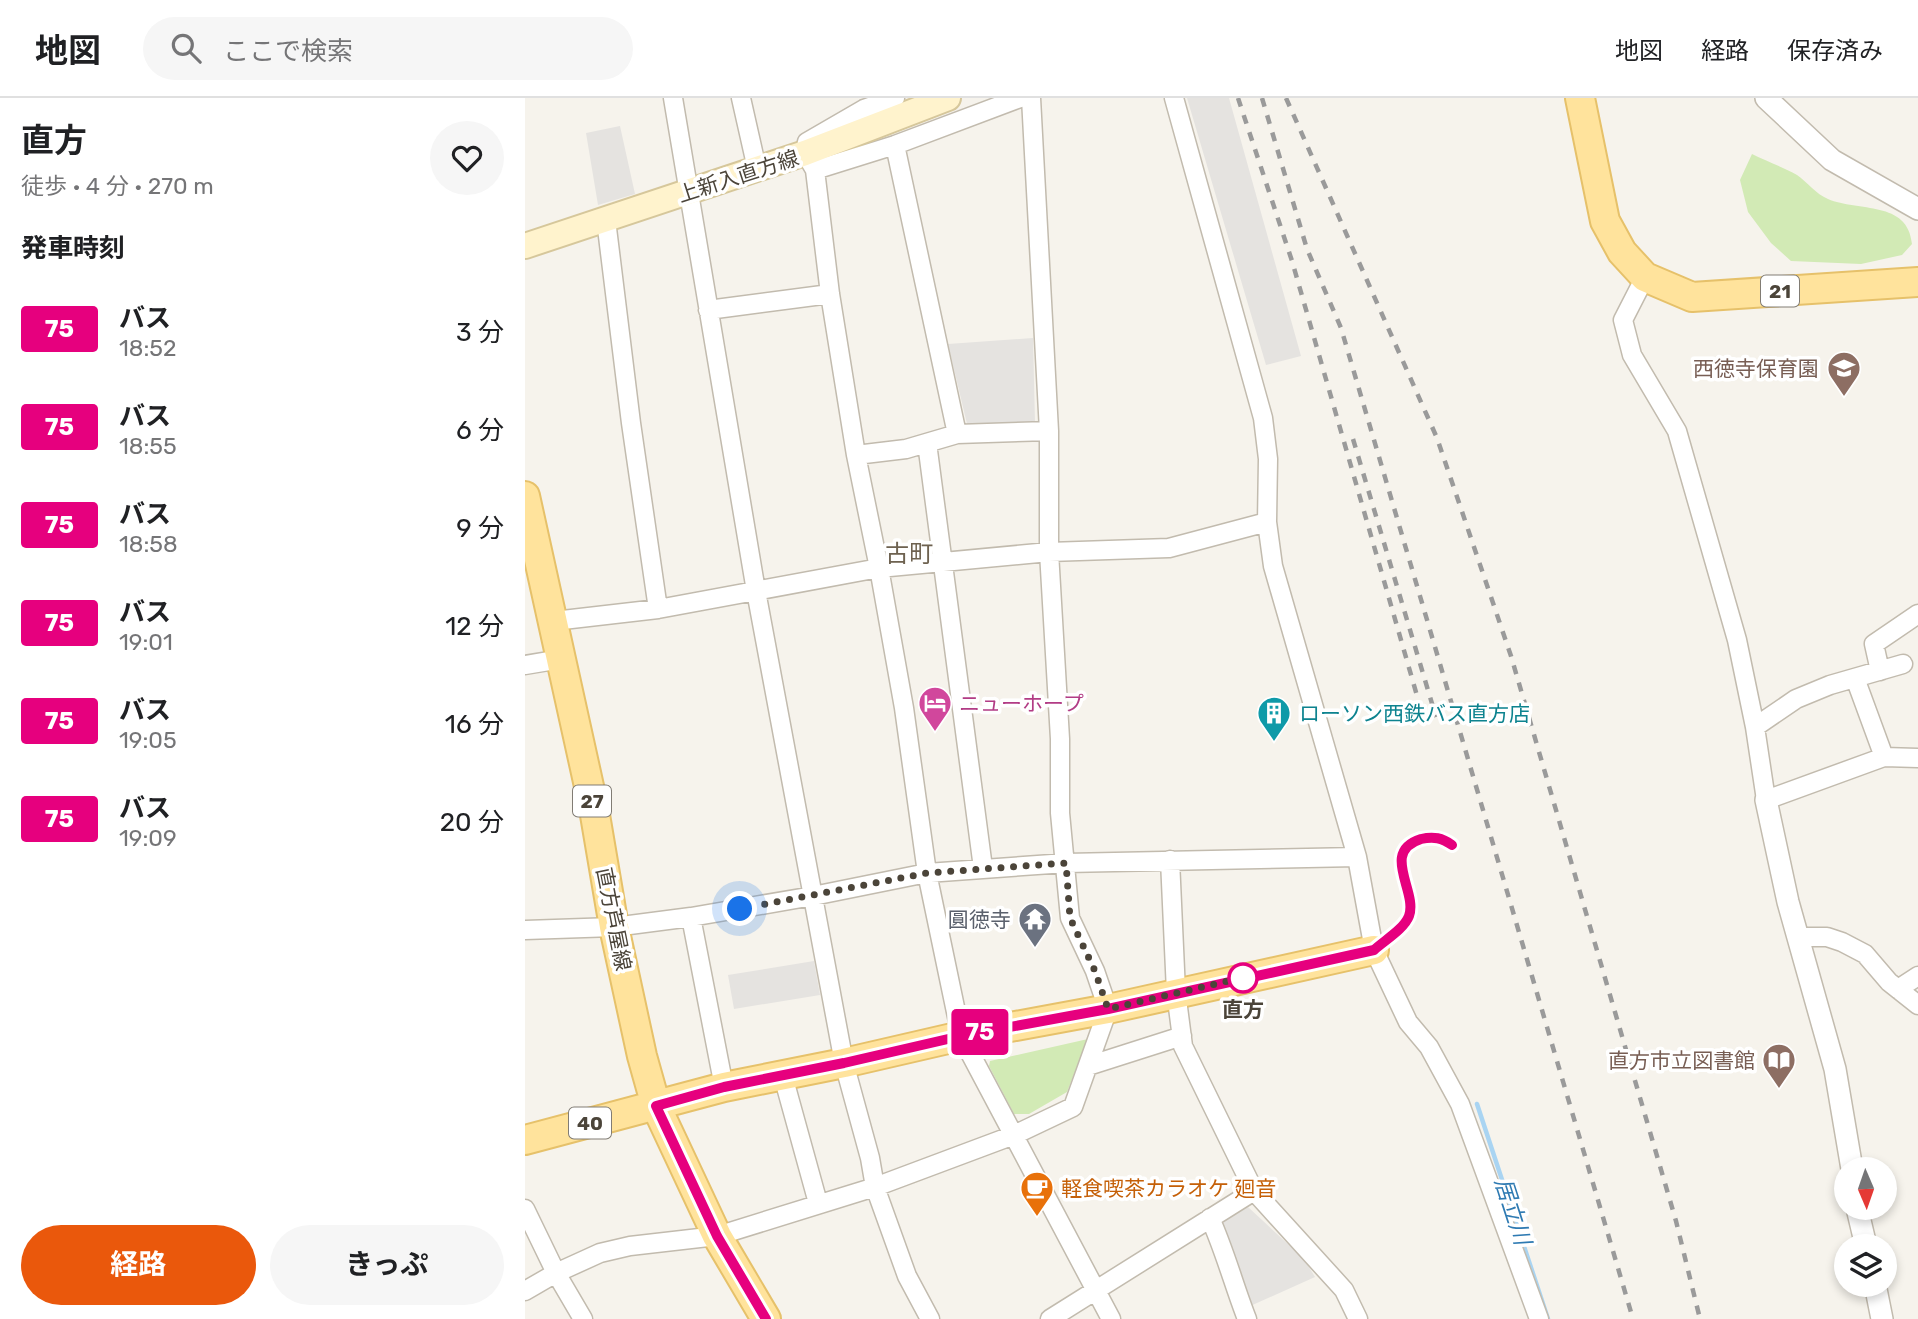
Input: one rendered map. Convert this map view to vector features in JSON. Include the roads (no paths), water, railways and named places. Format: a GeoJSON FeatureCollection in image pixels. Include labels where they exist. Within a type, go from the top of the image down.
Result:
{"type":"FeatureCollection","features":[{"type":"Feature","properties":{"kind":"main road","name":"上新入直方線"},"geometry":{"type":"LineString","coordinates":[[525,246],[757,169],[810,162],[948,98]]}},
{"type":"Feature","properties":{"kind":"main road","name":"21"},"geometry":{"type":"LineString","coordinates":[[1580,98],[1605,221],[1622,252],[1646,277],[1692,297],[1918,282]]}},
{"type":"Feature","properties":{"kind":"main road","name":"直方芦屋線"},"geometry":{"type":"LineString","coordinates":[[525,496],[594,809],[614,927],[642,1056],[656,1106],[717,1236],[766,1319]]}},
{"type":"Feature","properties":{"kind":"main road","name":"40"},"geometry":{"type":"LineString","coordinates":[[525,1140],[724,1087],[961,1036],[1108,1009],[1374,950]]}},
{"type":"Feature","properties":{"kind":"street"},"geometry":{"type":"LineString","coordinates":[[673,98],[756,591],[844,1063],[870,1158],[875,1187],[907,1276],[930,1319]]}},
{"type":"Feature","properties":{"kind":"street"},"geometry":{"type":"LineString","coordinates":[[741,98],[757,169]]}},
{"type":"Feature","properties":{"kind":"street"},"geometry":{"type":"LineString","coordinates":[[895,98],[862,104],[807,142],[856,455],[904,708],[927,873],[961,1036],[1111,1319]]}},
{"type":"Feature","properties":{"kind":"street"},"geometry":{"type":"LineString","coordinates":[[810,162],[895,145],[1020,98]]}},
{"type":"Feature","properties":{"kind":"street"},"geometry":{"type":"LineString","coordinates":[[525,1291],[600,1253],[630,1246],[717,1236],[875,1187],[1014,1135],[1073,1107],[1108,1009],[1095,971],[1070,918],[1060,813],[1060,739],[1049,552],[1049,431],[1031,98]]}},
{"type":"Feature","properties":{"kind":"street"},"geometry":{"type":"LineString","coordinates":[[1174,98],[1263,418],[1268,459],[1267,522],[1273,566],[1357,857],[1374,950],[1408,1022],[1429,1047],[1460,1104],[1539,1319]]}},
{"type":"Feature","properties":{"kind":"street"},"geometry":{"type":"LineString","coordinates":[[1766,98],[1832,160],[1918,209]]}},
{"type":"Feature","properties":{"kind":"street"},"geometry":{"type":"LineString","coordinates":[[895,145],[957,434]]}},
{"type":"Feature","properties":{"kind":"street"},"geometry":{"type":"LineString","coordinates":[[606,220],[631,423],[658,609]]}},
{"type":"Feature","properties":{"kind":"street"},"geometry":{"type":"LineString","coordinates":[[1646,277],[1623,320],[1632,355],[1677,431],[1737,640],[1755,727],[1766,800],[1797,936],[1835,1069],[1850,1157]]}},
{"type":"Feature","properties":{"kind":"street"},"geometry":{"type":"LineString","coordinates":[[708,310],[830,294]]}},
{"type":"Feature","properties":{"kind":"street"},"geometry":{"type":"LineString","coordinates":[[856,455],[906,449],[957,434],[1049,431]]}},
{"type":"Feature","properties":{"kind":"street"},"geometry":{"type":"LineString","coordinates":[[927,443],[983,868]]}},
{"type":"Feature","properties":{"kind":"street"},"geometry":{"type":"LineString","coordinates":[[554,621],[658,609],[879,568],[1049,552],[1169,548],[1267,522]]}},
{"type":"Feature","properties":{"kind":"street"},"geometry":{"type":"LineString","coordinates":[[1880,671],[1874,644],[1918,614]]}},
{"type":"Feature","properties":{"kind":"street"},"geometry":{"type":"LineString","coordinates":[[525,665],[561,659]]}},
{"type":"Feature","properties":{"kind":"street"},"geometry":{"type":"LineString","coordinates":[[1755,727],[1795,699],[1903,664]]}},
{"type":"Feature","properties":{"kind":"street"},"geometry":{"type":"LineString","coordinates":[[1855,678],[1884,757]]}},
{"type":"Feature","properties":{"kind":"street"},"geometry":{"type":"LineString","coordinates":[[1766,800],[1884,757],[1918,758]]}},
{"type":"Feature","properties":{"kind":"street"},"geometry":{"type":"LineString","coordinates":[[525,930],[614,927],[691,917],[927,873],[983,868],[1066,863],[1357,857]]}},
{"type":"Feature","properties":{"kind":"street"},"geometry":{"type":"LineString","coordinates":[[1170,860],[1176,992],[1183,1046],[1254,1191],[1344,1290],[1358,1319]]}},
{"type":"Feature","properties":{"kind":"street"},"geometry":{"type":"LineString","coordinates":[[691,917],[724,1087]]}},
{"type":"Feature","properties":{"kind":"street"},"geometry":{"type":"LineString","coordinates":[[1797,936],[1827,937],[1851,946],[1865,954],[1898,989],[1918,1005]]}},
{"type":"Feature","properties":{"kind":"street"},"geometry":{"type":"LineString","coordinates":[[1898,989],[1918,976]]}},
{"type":"Feature","properties":{"kind":"street"},"geometry":{"type":"LineString","coordinates":[[1089,1066],[1182,1036]]}},
{"type":"Feature","properties":{"kind":"street"},"geometry":{"type":"LineString","coordinates":[[783,1076],[818,1203]]}},
{"type":"Feature","properties":{"kind":"street"},"geometry":{"type":"LineString","coordinates":[[1050,1319],[1254,1191]]}},
{"type":"Feature","properties":{"kind":"street"},"geometry":{"type":"LineString","coordinates":[[525,1209],[556,1273],[583,1319]]}},
{"type":"Feature","properties":{"kind":"street"},"geometry":{"type":"LineString","coordinates":[[1210,1218],[1247,1319]]}},
{"type":"Feature","properties":{"kind":"street"},"geometry":{"type":"LineString","coordinates":[[1877,1297],[1882,1319]]}},
{"type":"Feature","properties":{"kind":"waterway","name":"居立川"},"geometry":{"type":"LineString","coordinates":[[1477,1104],[1548,1319]]}},
{"type":"Feature","properties":{"kind":"railway"},"geometry":{"type":"LineString","coordinates":[[1238,98],[1292,261],[1424,720]]}},
{"type":"Feature","properties":{"kind":"railway"},"geometry":{"type":"LineString","coordinates":[[1262,98],[1307,249],[1341,328],[1633,1319]]}},
{"type":"Feature","properties":{"kind":"railway"},"geometry":{"type":"LineString","coordinates":[[1286,98],[1437,438],[1511,656],[1676,1221],[1700,1319]]}},
{"type":"Feature","properties":{"kind":"railway"},"geometry":{"type":"LineString","coordinates":[[1353,439],[1436,717]]}},
{"type":"Feature","properties":{"kind":"place","name":"西徳寺保育園"},"geometry":{"type":"Point","coordinates":[1844,398]}},
{"type":"Feature","properties":{"kind":"place","name":"ニューホープ"},"geometry":{"type":"Point","coordinates":[935,733]}},
{"type":"Feature","properties":{"kind":"place","name":"ローソン西鉄バス直方店"},"geometry":{"type":"Point","coordinates":[1274,743]}},
{"type":"Feature","properties":{"kind":"place","name":"圓徳寺"},"geometry":{"type":"Point","coordinates":[1035,949]}},
{"type":"Feature","properties":{"kind":"place","name":"直方"},"geometry":{"type":"Point","coordinates":[1243,978]}},
{"type":"Feature","properties":{"kind":"place","name":"直方市立図書館"},"geometry":{"type":"Point","coordinates":[1779,1090]}},
{"type":"Feature","properties":{"kind":"place","name":"軽食喫茶カラオケ 廻音"},"geometry":{"type":"Point","coordinates":[1037,1218]}},
{"type":"Feature","properties":{"kind":"district","name":"古町"},"geometry":{"type":"Point","coordinates":[909,554]}}]}
